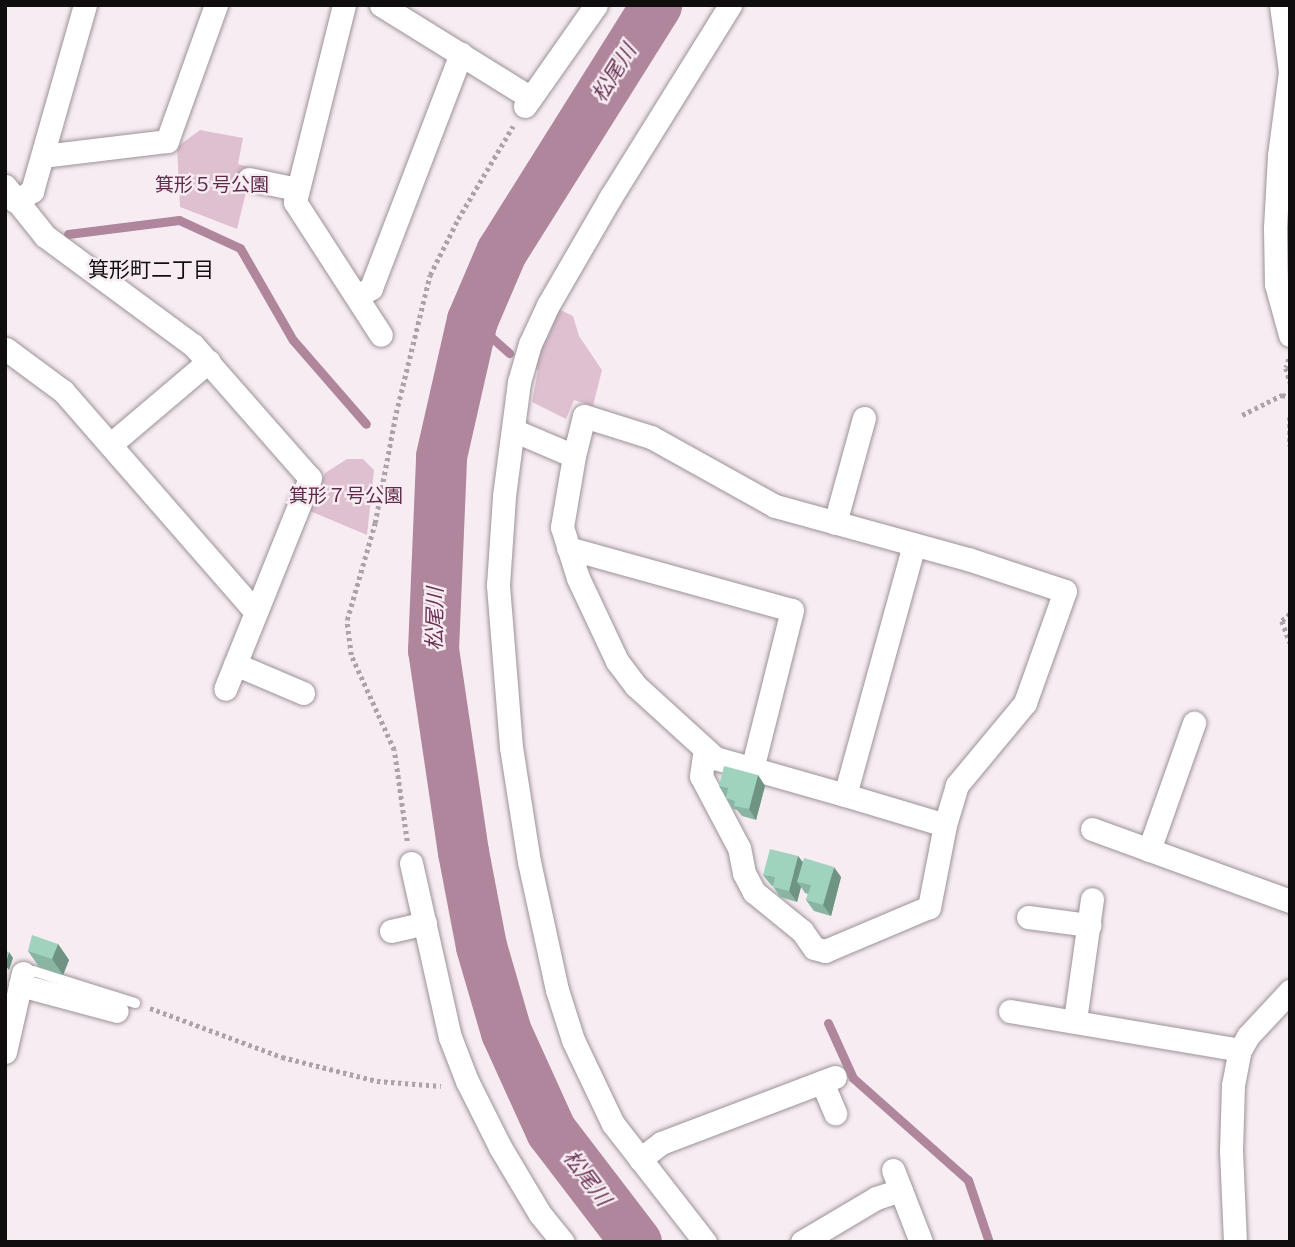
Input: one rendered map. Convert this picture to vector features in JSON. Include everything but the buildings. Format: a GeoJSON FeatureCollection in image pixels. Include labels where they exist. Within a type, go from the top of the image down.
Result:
{"type":"FeatureCollection","features":[{"type":"Feature","properties":{"kind":"street"},"geometry":{"type":"LineString","coordinates":[[10,193],[32,191],[85,5]]}},
{"type":"Feature","properties":{"kind":"street"},"geometry":{"type":"LineString","coordinates":[[43,156],[167,141],[216,5]]}},
{"type":"Feature","properties":{"kind":"street"},"geometry":{"type":"LineString","coordinates":[[344,5],[295,202],[381,335]]}},
{"type":"Feature","properties":{"kind":"street"},"geometry":{"type":"LineString","coordinates":[[381,5],[461,54],[528,102],[596,5]]}},
{"type":"Feature","properties":{"kind":"street"},"geometry":{"type":"LineString","coordinates":[[705,1242],[613,1124],[573,1040],[557,990],[529,862],[511,747],[499,585],[504,496],[519,382],[530,344],[548,305],[730,5]]}},
{"type":"Feature","properties":{"kind":"street"},"geometry":{"type":"LineString","coordinates":[[1281,5],[1290,72],[1283,213],[1276,284],[1290,335]]}},
{"type":"Feature","properties":{"kind":"street"},"geometry":{"type":"LineString","coordinates":[[357,298],[371,288],[461,54]]}},
{"type":"Feature","properties":{"kind":"street"},"geometry":{"type":"LineString","coordinates":[[250,179],[297,189]]}},
{"type":"Feature","properties":{"kind":"street"},"geometry":{"type":"LineString","coordinates":[[10,193],[45,236],[194,345],[310,478],[225,689]]}},
{"type":"Feature","properties":{"kind":"street"},"geometry":{"type":"LineString","coordinates":[[6,349],[63,391],[256,612]]}},
{"type":"Feature","properties":{"kind":"street"},"geometry":{"type":"LineString","coordinates":[[111,444],[209,361]]}},
{"type":"Feature","properties":{"kind":"street"},"geometry":{"type":"LineString","coordinates":[[705,749],[701,776],[739,848],[744,873],[754,892],[802,930],[814,948],[825,951],[929,907],[945,825],[957,785],[1025,703],[1065,591],[914,544],[775,506],[651,437],[584,416],[562,527],[578,578],[617,661],[636,686],[715,758],[945,825]]}},
{"type":"Feature","properties":{"kind":"street"},"geometry":{"type":"LineString","coordinates":[[835,523],[864,418]]}},
{"type":"Feature","properties":{"kind":"street"},"geometry":{"type":"LineString","coordinates":[[513,430],[574,456]]}},
{"type":"Feature","properties":{"kind":"street"},"geometry":{"type":"LineString","coordinates":[[845,795],[914,544]]}},
{"type":"Feature","properties":{"kind":"street"},"geometry":{"type":"LineString","coordinates":[[568,548],[792,610],[752,769]]}},
{"type":"Feature","properties":{"kind":"street"},"geometry":{"type":"LineString","coordinates":[[235,664],[303,693]]}},
{"type":"Feature","properties":{"kind":"street"},"geometry":{"type":"LineString","coordinates":[[1149,850],[1194,723]]}},
{"type":"Feature","properties":{"kind":"street"},"geometry":{"type":"LineString","coordinates":[[1093,829],[1290,901]]}},
{"type":"Feature","properties":{"kind":"street"},"geometry":{"type":"LineString","coordinates":[[411,863],[450,1037],[470,1088],[533,1203],[563,1242]]}},
{"type":"Feature","properties":{"kind":"street"},"geometry":{"type":"LineString","coordinates":[[1075,1020],[1092,899]]}},
{"type":"Feature","properties":{"kind":"street"},"geometry":{"type":"LineString","coordinates":[[1028,917],[1089,925]]}},
{"type":"Feature","properties":{"kind":"street"},"geometry":{"type":"LineString","coordinates":[[391,931],[425,923]]}},
{"type":"Feature","properties":{"kind":"street"},"geometry":{"type":"LineString","coordinates":[[5,1052],[22,979],[126,1007]]}},
{"type":"Feature","properties":{"kind":"street"},"geometry":{"type":"LineString","coordinates":[[1235,1242],[1231,1138],[1233,1085],[1240,1050],[1255,1028],[1290,991]]}},
{"type":"Feature","properties":{"kind":"street"},"geometry":{"type":"LineString","coordinates":[[1010,1011],[1240,1050]]}},
{"type":"Feature","properties":{"kind":"street"},"geometry":{"type":"LineString","coordinates":[[640,1159],[662,1143],[829,1079],[835,1113]]}},
{"type":"Feature","properties":{"kind":"street"},"geometry":{"type":"LineString","coordinates":[[808,1240],[876,1198],[897,1180],[921,1242]]}},
{"type":"Feature","properties":{"kind":"path"},"geometry":{"type":"LineString","coordinates":[[411,863],[394,750],[351,655],[347,620],[375,523],[396,413],[430,275],[458,219],[528,102]]}},
{"type":"Feature","properties":{"kind":"path"},"geometry":{"type":"LineString","coordinates":[[1290,355],[1286,368],[1290,382]]}},
{"type":"Feature","properties":{"kind":"path"},"geometry":{"type":"LineString","coordinates":[[1242,415],[1282,395],[1290,397]]}},
{"type":"Feature","properties":{"kind":"path"},"geometry":{"type":"LineString","coordinates":[[1290,417],[1290,446]]}},
{"type":"Feature","properties":{"kind":"path"},"geometry":{"type":"LineString","coordinates":[[1290,614],[1282,621],[1290,643]]}},
{"type":"Feature","properties":{"kind":"path"},"geometry":{"type":"LineString","coordinates":[[126,1007],[282,1057],[377,1081],[470,1088]]}},
{"type":"Feature","properties":{"kind":"green space","name":"箕形５号公園"},"geometry":{"type":"Polygon","coordinates":[[[200,130],[243,138],[238,164],[252,168],[237,229],[180,207],[177,147],[200,130]]]}},
{"type":"Feature","properties":{"kind":"green space"},"geometry":{"type":"Polygon","coordinates":[[[558,309],[573,316],[579,336],[602,370],[593,406],[574,400],[566,419],[532,402],[538,370],[529,368],[549,335],[558,309]]]}},
{"type":"Feature","properties":{"kind":"green space","name":"箕形７号公園"},"geometry":{"type":"Polygon","coordinates":[[[347,459],[363,459],[374,470],[367,535],[310,511],[325,473],[347,459]]]}},
{"type":"Feature","properties":{"kind":"waterway","name":"松尾川"},"geometry":{"type":"LineString","coordinates":[[636,1242],[551,1131],[506,1032],[481,946],[463,852],[433,650],[441,456],[472,320],[501,252],[656,5]]}},
{"type":"Feature","properties":{"kind":"waterway"},"geometry":{"type":"LineString","coordinates":[[68,234],[179,220],[240,248],[293,340],[366,424]]}},
{"type":"Feature","properties":{"kind":"waterway"},"geometry":{"type":"LineString","coordinates":[[472,320],[509,353]]}},
{"type":"Feature","properties":{"kind":"waterway"},"geometry":{"type":"LineString","coordinates":[[828,1023],[853,1078],[968,1180],[989,1242]]}},
{"type":"Feature","properties":{"kind":"district","name":"箕形町二丁目"},"geometry":{"type":"Point","coordinates":[151,270]}}]}
